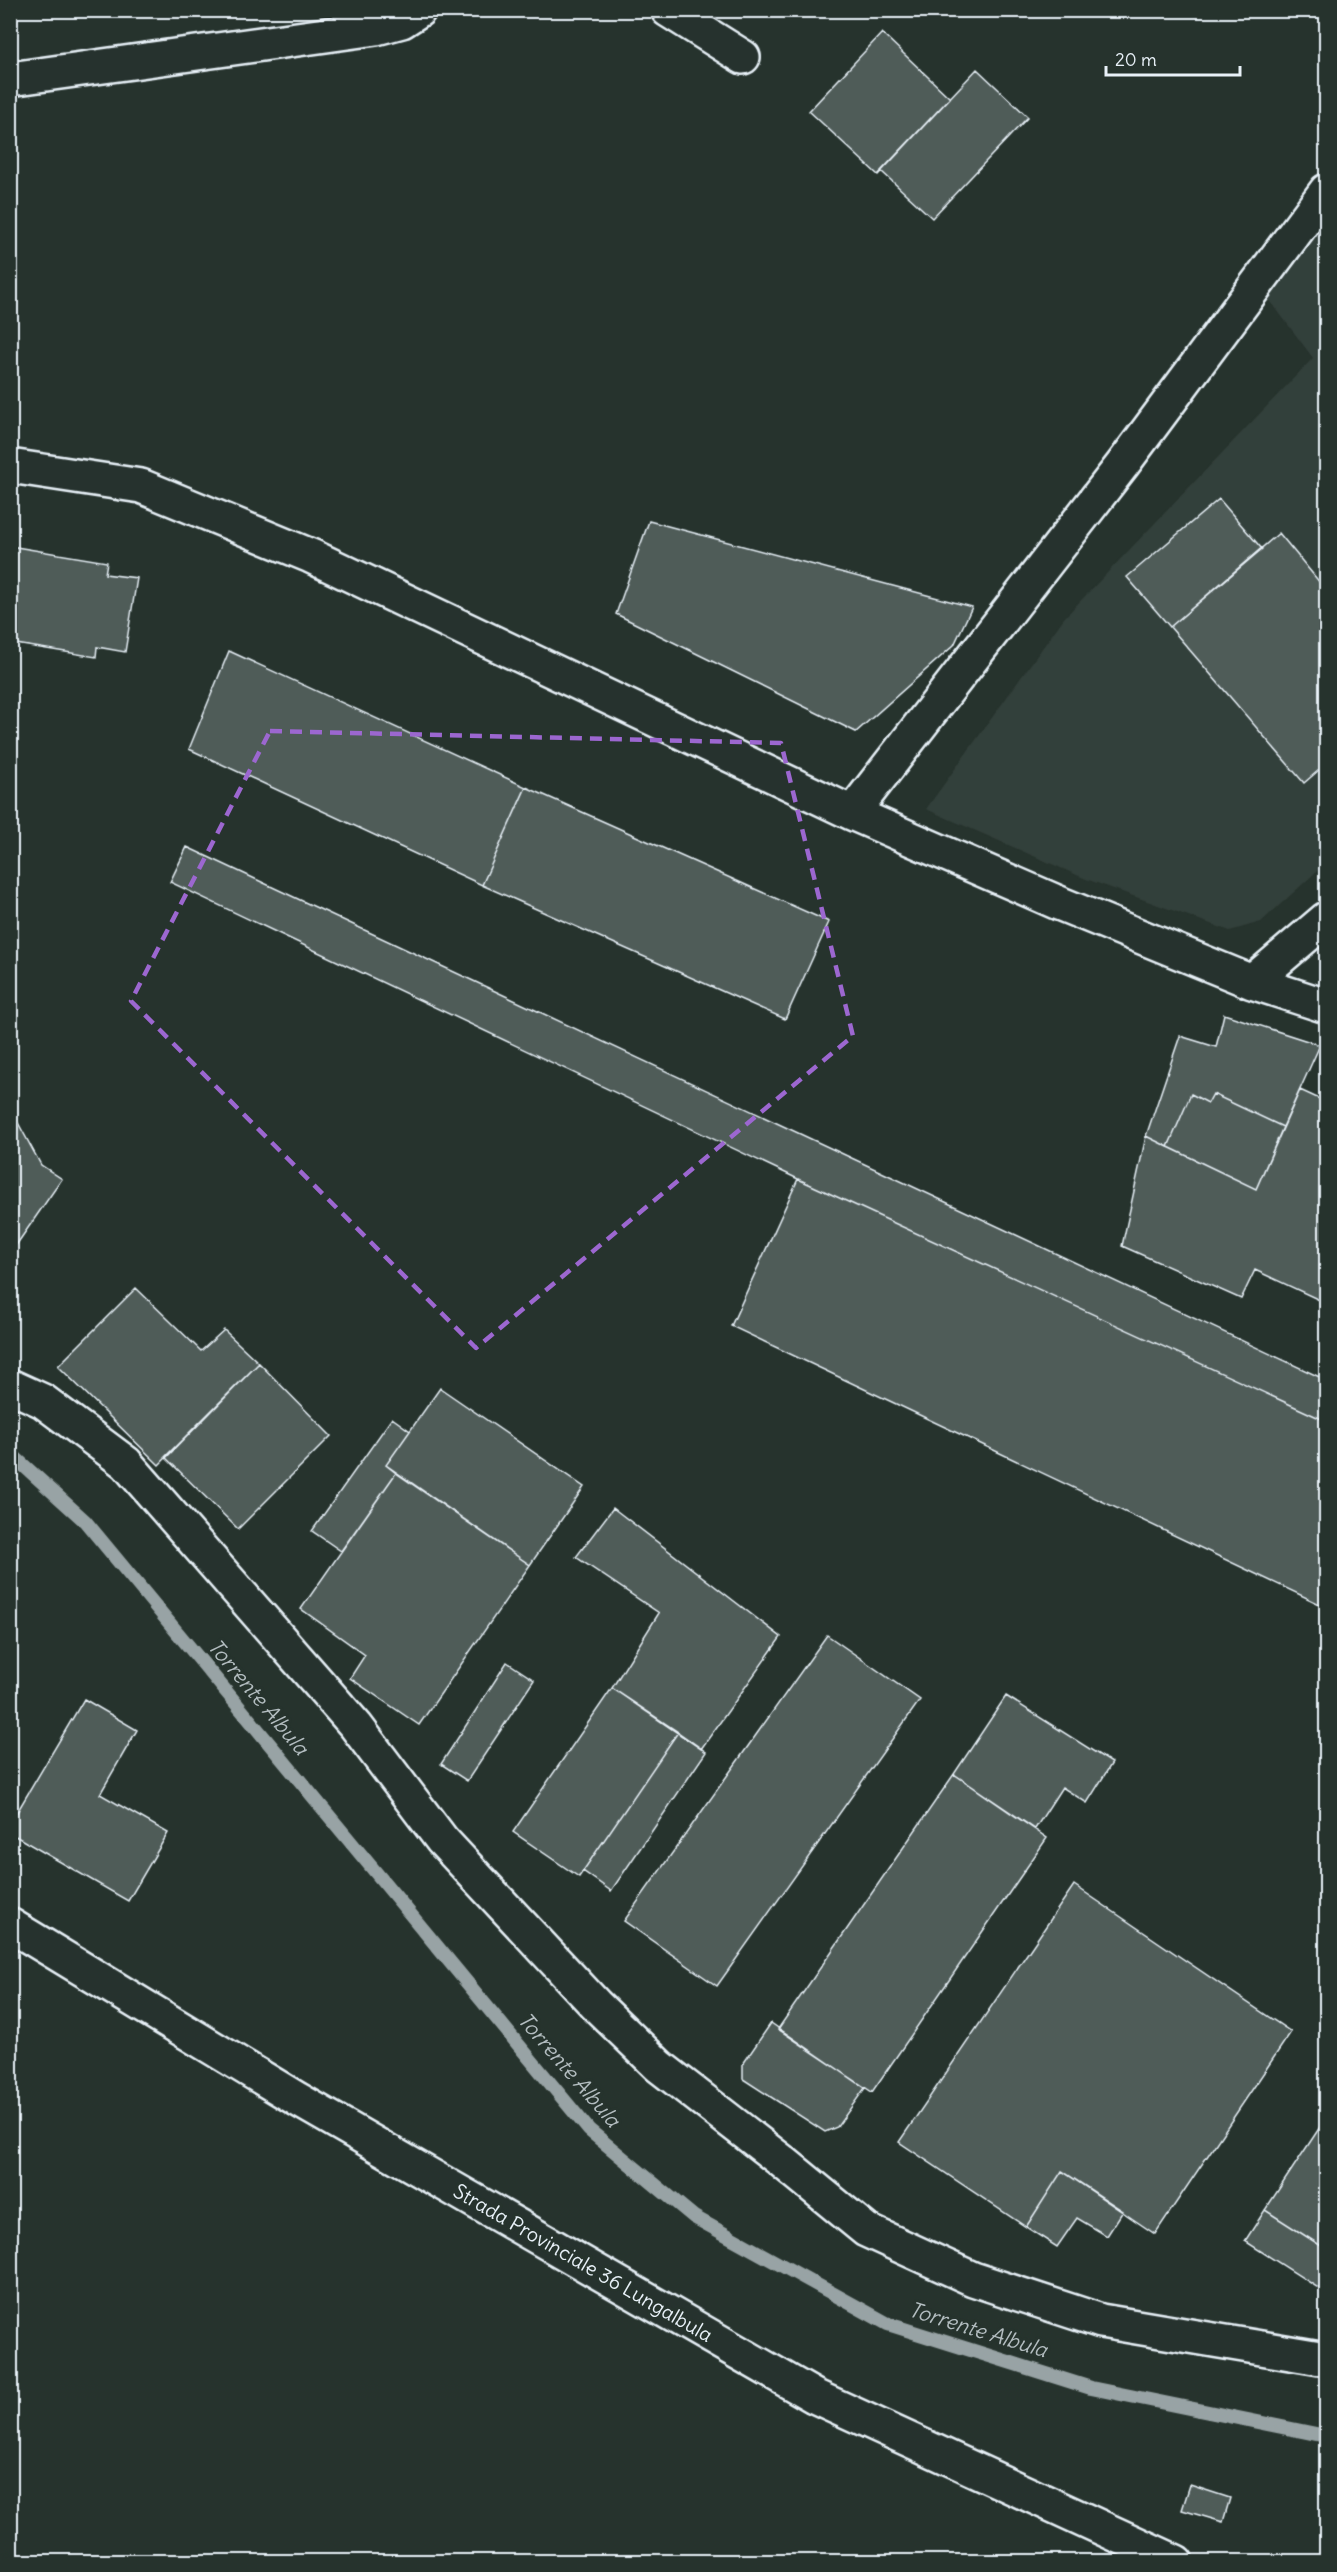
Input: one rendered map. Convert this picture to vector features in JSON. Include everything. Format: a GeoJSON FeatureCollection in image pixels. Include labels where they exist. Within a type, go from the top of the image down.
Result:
{"type":"FeatureCollection","features":[{"type":"Feature","properties":{"kind":"street"},"geometry":{"type":"LineString","coordinates":[[10,79],[376,28],[402,21],[419,10]]}},
{"type":"Feature","properties":{"kind":"street"},"geometry":{"type":"LineString","coordinates":[[668,10],[743,57]]}},
{"type":"Feature","properties":{"kind":"street"},"geometry":{"type":"LineString","coordinates":[[852,813],[1123,464],[1326,191]]}},
{"type":"Feature","properties":{"kind":"street"},"geometry":{"type":"LineString","coordinates":[[10,466],[141,486],[300,552],[852,813],[1061,904],[1252,982],[1326,1006]]}},
{"type":"Feature","properties":{"kind":"street"},"geometry":{"type":"LineString","coordinates":[[1252,982],[1326,918]]}},
{"type":"Feature","properties":{"kind":"street"},"geometry":{"type":"LineString","coordinates":[[10,1386],[43,1401],[126,1463],[356,1726],[442,1840],[596,2005],[659,2066],[866,2230],[973,2279],[1101,2321],[1326,2359]]}},
{"type":"Feature","properties":{"kind":"street","name":"Strada Provinciale 36 Lungalbula"},"geometry":{"type":"LineString","coordinates":[[10,1925],[297,2099],[814,2396],[1176,2562]]}},
{"type":"Feature","properties":{"kind":"highlighted area"},"geometry":{"type":"Polygon","coordinates":[[[270,731],[781,743],[853,1036],[476,1348],[131,1001],[270,731]]]}},
{"type":"Feature","properties":{"kind":"shaded area"},"geometry":{"type":"Polygon","coordinates":[[[1326,220],[1326,863],[1261,922],[1230,931],[1086,879],[926,809],[1064,618],[1313,358],[1268,298],[1326,220]]]}},
{"type":"Feature","properties":{"kind":"building"},"geometry":{"type":"Polygon","coordinates":[[[882,33],[950,98],[878,175],[809,111],[882,33]]]}},
{"type":"Feature","properties":{"kind":"building"},"geometry":{"type":"Polygon","coordinates":[[[977,69],[1028,117],[932,218],[881,171],[977,69]]]}},
{"type":"Feature","properties":{"kind":"building"},"geometry":{"type":"Polygon","coordinates":[[[1219,499],[1262,549],[1170,627],[1127,577],[1219,499]]]}},
{"type":"Feature","properties":{"kind":"building"},"geometry":{"type":"Polygon","coordinates":[[[649,521],[972,607],[954,645],[856,732],[616,614],[649,521]]]}},
{"type":"Feature","properties":{"kind":"building"},"geometry":{"type":"Polygon","coordinates":[[[1279,533],[1326,590],[1326,764],[1304,783],[1170,627],[1279,533]]]}},
{"type":"Feature","properties":{"kind":"building"},"geometry":{"type":"Polygon","coordinates":[[[10,546],[107,562],[105,574],[137,578],[125,652],[97,647],[96,657],[10,643],[10,546]]]}},
{"type":"Feature","properties":{"kind":"building"},"geometry":{"type":"Polygon","coordinates":[[[229,651],[526,787],[482,885],[189,749],[229,651]]]}},
{"type":"Feature","properties":{"kind":"building"},"geometry":{"type":"Polygon","coordinates":[[[526,787],[829,922],[785,1019],[482,885],[526,787]]]}},
{"type":"Feature","properties":{"kind":"building"},"geometry":{"type":"Polygon","coordinates":[[[187,847],[1326,1380],[1326,1421],[798,1179],[170,882],[187,847]]]}},
{"type":"Feature","properties":{"kind":"building"},"geometry":{"type":"Polygon","coordinates":[[[1224,1014],[1320,1045],[1283,1127],[1213,1094],[1208,1103],[1191,1094],[1168,1147],[1146,1136],[1180,1036],[1216,1047],[1224,1014]]]}},
{"type":"Feature","properties":{"kind":"building"},"geometry":{"type":"Polygon","coordinates":[[[1300,1090],[1326,1102],[1326,1303],[1255,1270],[1241,1299],[1122,1246],[1146,1136],[1256,1189],[1300,1090]]]}},
{"type":"Feature","properties":{"kind":"building"},"geometry":{"type":"Polygon","coordinates":[[[1191,1094],[1208,1103],[1213,1094],[1283,1127],[1256,1189],[1168,1147],[1191,1094]]]}},
{"type":"Feature","properties":{"kind":"building"},"geometry":{"type":"Polygon","coordinates":[[[10,1108],[41,1165],[62,1179],[10,1254],[10,1108]]]}},
{"type":"Feature","properties":{"kind":"building"},"geometry":{"type":"Polygon","coordinates":[[[798,1179],[1326,1421],[1326,1607],[731,1326],[798,1179]]]}},
{"type":"Feature","properties":{"kind":"building"},"geometry":{"type":"Polygon","coordinates":[[[136,1288],[201,1351],[224,1330],[259,1363],[159,1465],[58,1366],[136,1288]]]}},
{"type":"Feature","properties":{"kind":"building"},"geometry":{"type":"Polygon","coordinates":[[[259,1363],[331,1436],[238,1529],[165,1457],[259,1363]]]}},
{"type":"Feature","properties":{"kind":"building"},"geometry":{"type":"Polygon","coordinates":[[[440,1388],[584,1487],[530,1565],[386,1465],[440,1388]]]}},
{"type":"Feature","properties":{"kind":"building"},"geometry":{"type":"Polygon","coordinates":[[[392,1418],[410,1431],[386,1465],[396,1473],[341,1551],[312,1531],[392,1418]]]}},
{"type":"Feature","properties":{"kind":"building"},"geometry":{"type":"Polygon","coordinates":[[[396,1473],[530,1565],[419,1725],[350,1678],[365,1655],[301,1609],[396,1473]]]}},
{"type":"Feature","properties":{"kind":"building"},"geometry":{"type":"Polygon","coordinates":[[[613,1508],[781,1637],[701,1749],[612,1688],[659,1613],[576,1557],[613,1508]]]}},
{"type":"Feature","properties":{"kind":"building"},"geometry":{"type":"Polygon","coordinates":[[[827,1635],[920,1700],[717,1986],[624,1921],[827,1635]]]}},
{"type":"Feature","properties":{"kind":"building"},"geometry":{"type":"Polygon","coordinates":[[[507,1662],[534,1680],[467,1781],[441,1764],[507,1662]]]}},
{"type":"Feature","properties":{"kind":"building"},"geometry":{"type":"Polygon","coordinates":[[[612,1688],[678,1732],[579,1877],[513,1832],[612,1688]]]}},
{"type":"Feature","properties":{"kind":"building"},"geometry":{"type":"Polygon","coordinates":[[[1006,1696],[1112,1763],[1087,1803],[1062,1787],[1035,1829],[954,1774],[1006,1696]]]}},
{"type":"Feature","properties":{"kind":"building"},"geometry":{"type":"Polygon","coordinates":[[[84,1699],[137,1730],[100,1794],[168,1833],[128,1901],[10,1833],[10,1824],[84,1699]]]}},
{"type":"Feature","properties":{"kind":"building"},"geometry":{"type":"Polygon","coordinates":[[[678,1732],[706,1752],[611,1891],[583,1871],[678,1732]]]}},
{"type":"Feature","properties":{"kind":"building"},"geometry":{"type":"Polygon","coordinates":[[[954,1774],[1047,1838],[872,2092],[778,2029],[954,1774]]]}},
{"type":"Feature","properties":{"kind":"building"},"geometry":{"type":"Polygon","coordinates":[[[1074,1885],[1291,2032],[1155,2234],[1062,2171],[1026,2227],[899,2142],[1074,1885]]]}},
{"type":"Feature","properties":{"kind":"building"},"geometry":{"type":"Polygon","coordinates":[[[771,2023],[865,2088],[837,2127],[825,2132],[743,2079],[743,2064],[771,2023]]]}},
{"type":"Feature","properties":{"kind":"building"},"geometry":{"type":"Polygon","coordinates":[[[1326,2118],[1326,2249],[1265,2210],[1326,2118]]]}},
{"type":"Feature","properties":{"kind":"building"},"geometry":{"type":"Polygon","coordinates":[[[1062,2171],[1123,2211],[1107,2236],[1077,2218],[1057,2247],[1026,2227],[1062,2171]]]}},
{"type":"Feature","properties":{"kind":"building"},"geometry":{"type":"Polygon","coordinates":[[[1265,2210],[1326,2249],[1326,2293],[1245,2241],[1265,2210]]]}},
{"type":"Feature","properties":{"kind":"building"},"geometry":{"type":"Polygon","coordinates":[[[1190,2485],[1230,2498],[1223,2522],[1182,2510],[1190,2485]]]}},
{"type":"Feature","properties":{"kind":"waterway","name":"Torrente Albula"},"geometry":{"type":"LineString","coordinates":[[10,1453],[85,1521],[589,2130],[694,2217],[888,2324],[1091,2388],[1326,2436]]}}]}
